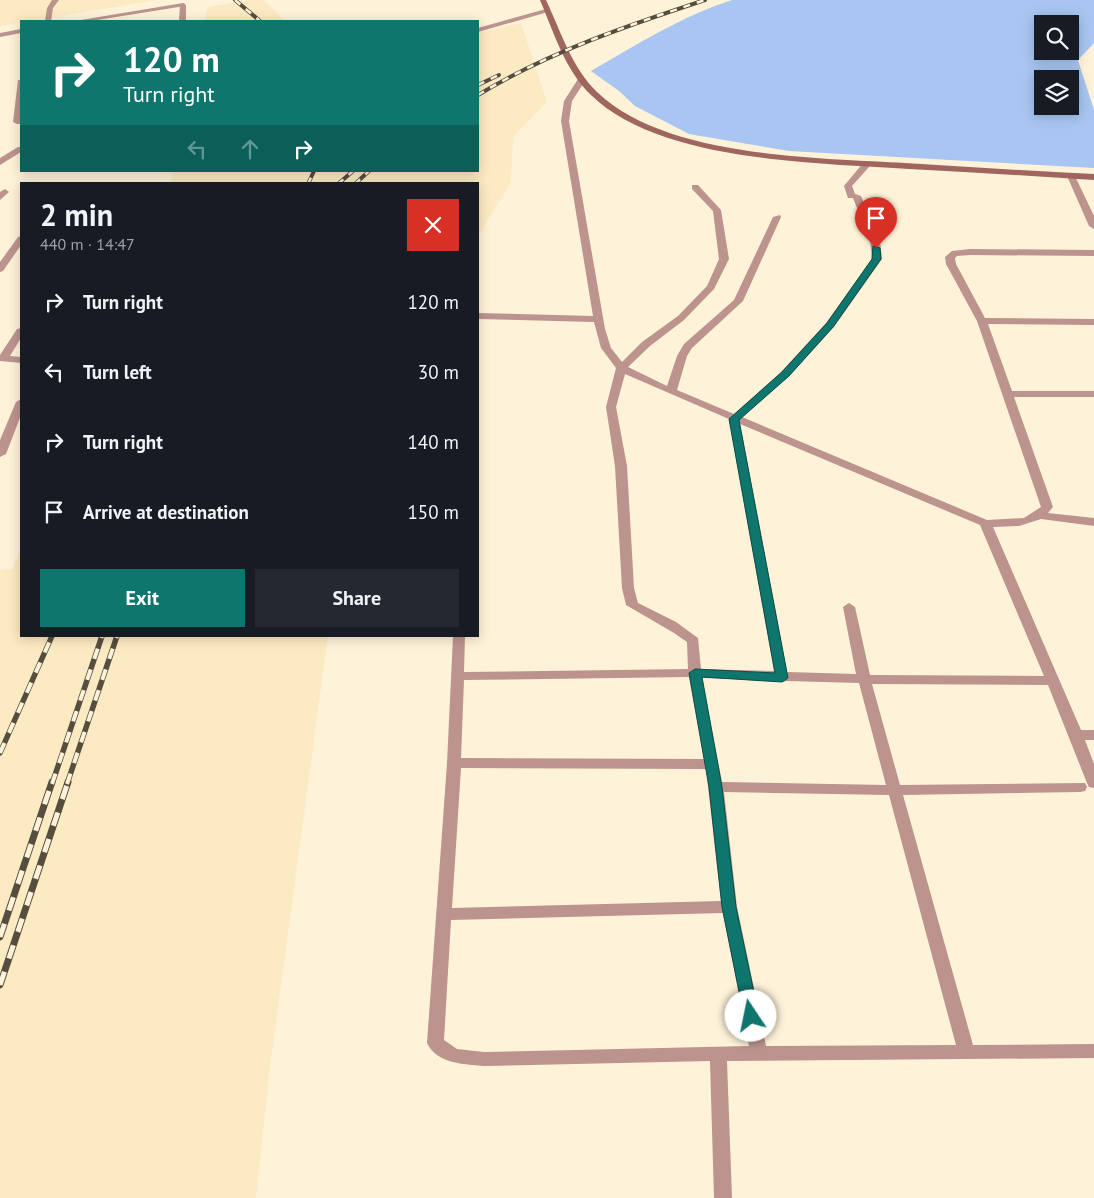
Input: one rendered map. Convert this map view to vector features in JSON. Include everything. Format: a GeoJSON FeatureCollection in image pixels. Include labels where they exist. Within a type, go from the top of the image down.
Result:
{"type":"FeatureCollection","features":[{"type":"Feature","properties":{"kind":"main road"},"geometry":{"type":"LineString","coordinates":[[543,0],[546,11],[581,81],[613,109],[631,121],[683,140],[713,148],[866,165],[1094,177]]}},
{"type":"Feature","properties":{"kind":"street"},"geometry":{"type":"LineString","coordinates":[[48,20],[50,8],[56,0]]}},
{"type":"Feature","properties":{"kind":"street"},"geometry":{"type":"LineString","coordinates":[[100,20],[183,5],[182,20]]}},
{"type":"Feature","properties":{"kind":"street"},"geometry":{"type":"LineString","coordinates":[[479,30],[546,11]]}},
{"type":"Feature","properties":{"kind":"street"},"geometry":{"type":"LineString","coordinates":[[0,35],[20,31]]}},
{"type":"Feature","properties":{"kind":"street"},"geometry":{"type":"LineString","coordinates":[[581,81],[568,101],[565,121],[598,319],[606,348],[621,368],[734,419],[985,523],[1025,522],[1041,516],[1094,522]]}},
{"type":"Feature","properties":{"kind":"street"},"geometry":{"type":"LineString","coordinates":[[17,122],[20,98]]}},
{"type":"Feature","properties":{"kind":"street"},"geometry":{"type":"LineString","coordinates":[[0,162],[20,150]]}},
{"type":"Feature","properties":{"kind":"street"},"geometry":{"type":"LineString","coordinates":[[734,419],[785,374],[830,325],[877,259],[875,240],[848,186],[866,165]]}},
{"type":"Feature","properties":{"kind":"street"},"geometry":{"type":"LineString","coordinates":[[1071,176],[1094,226]]}},
{"type":"Feature","properties":{"kind":"street"},"geometry":{"type":"LineString","coordinates":[[695,187],[717,210],[724,259],[711,287],[681,318],[646,344],[621,368],[612,407],[621,466],[628,588],[632,605],[650,616],[679,628],[693,641],[695,673],[716,787],[729,907],[759,1053]]}},
{"type":"Feature","properties":{"kind":"street"},"geometry":{"type":"LineString","coordinates":[[671,391],[682,356],[688,346],[738,301],[777,217]]}},
{"type":"Feature","properties":{"kind":"street"},"geometry":{"type":"LineString","coordinates":[[0,269],[20,241]]}},
{"type":"Feature","properties":{"kind":"street"},"geometry":{"type":"LineString","coordinates":[[1041,516],[1047,507],[1009,394],[982,321],[950,264],[950,257],[955,253],[1094,253]]}},
{"type":"Feature","properties":{"kind":"street"},"geometry":{"type":"LineString","coordinates":[[479,316],[598,319]]}},
{"type":"Feature","properties":{"kind":"street"},"geometry":{"type":"LineString","coordinates":[[982,321],[1094,322]]}},
{"type":"Feature","properties":{"kind":"street"},"geometry":{"type":"LineString","coordinates":[[20,332],[2,358],[20,360]]}},
{"type":"Feature","properties":{"kind":"street"},"geometry":{"type":"LineString","coordinates":[[1009,394],[1094,394]]}},
{"type":"Feature","properties":{"kind":"street"},"geometry":{"type":"LineString","coordinates":[[0,454],[20,404]]}},
{"type":"Feature","properties":{"kind":"street"},"geometry":{"type":"LineString","coordinates":[[734,419],[782,678]]}},
{"type":"Feature","properties":{"kind":"street"},"geometry":{"type":"LineString","coordinates":[[985,523],[1076,735],[1094,783]]}},
{"type":"Feature","properties":{"kind":"street"},"geometry":{"type":"LineString","coordinates":[[849,607],[864,680],[967,1053]]}},
{"type":"Feature","properties":{"kind":"street"},"geometry":{"type":"LineString","coordinates":[[459,637],[459,676],[454,763],[434,1043],[454,1056],[484,1059],[759,1053],[1094,1051]]}},
{"type":"Feature","properties":{"kind":"street"},"geometry":{"type":"LineString","coordinates":[[459,676],[695,673],[864,680],[1053,681]]}},
{"type":"Feature","properties":{"kind":"street"},"geometry":{"type":"LineString","coordinates":[[1076,735],[1094,736]]}},
{"type":"Feature","properties":{"kind":"street"},"geometry":{"type":"LineString","coordinates":[[454,763],[712,764]]}},
{"type":"Feature","properties":{"kind":"street"},"geometry":{"type":"LineString","coordinates":[[716,787],[894,790],[1080,787]]}},
{"type":"Feature","properties":{"kind":"street"},"geometry":{"type":"LineString","coordinates":[[443,914],[729,907]]}},
{"type":"Feature","properties":{"kind":"street"},"geometry":{"type":"LineString","coordinates":[[718,1054],[723,1198]]}},
{"type":"Feature","properties":{"kind":"shaded area"},"geometry":{"type":"Polygon","coordinates":[[[0,0],[157,0],[36,20],[20,20],[20,23],[0,26],[0,0]]]}},
{"type":"Feature","properties":{"kind":"shaded area"},"geometry":{"type":"Polygon","coordinates":[[[248,0],[264,0],[284,20],[205,20],[208,7],[248,0]]]}},
{"type":"Feature","properties":{"kind":"shaded area"},"geometry":{"type":"Polygon","coordinates":[[[521,23],[547,102],[513,137],[511,182],[479,234],[479,182],[170,182],[173,172],[479,172],[479,33],[521,23]]]}},
{"type":"Feature","properties":{"kind":"shaded area"},"geometry":{"type":"Polygon","coordinates":[[[20,550],[20,637],[328,637],[269,1074],[256,1198],[0,1198],[0,570],[12,569],[20,550]]]}},
{"type":"Feature","properties":{"kind":"water"},"geometry":{"type":"Polygon","coordinates":[[[732,0],[1094,0],[1094,43],[1079,59],[1079,15],[1034,15],[1034,60],[1078,60],[1094,110],[1094,168],[789,151],[689,134],[635,106],[619,91],[591,71],[695,14],[732,0]]]}},
{"type":"Feature","properties":{"kind":"railway"},"geometry":{"type":"LineString","coordinates":[[235,0],[259,20]]}},
{"type":"Feature","properties":{"kind":"railway"},"geometry":{"type":"LineString","coordinates":[[479,94],[532,66],[588,41],[705,0]]}},
{"type":"Feature","properties":{"kind":"railway"},"geometry":{"type":"LineString","coordinates":[[479,85],[499,75]]}},
{"type":"Feature","properties":{"kind":"railway"},"geometry":{"type":"LineString","coordinates":[[309,182],[314,172]]}},
{"type":"Feature","properties":{"kind":"railway"},"geometry":{"type":"LineString","coordinates":[[340,182],[352,172]]}},
{"type":"Feature","properties":{"kind":"railway"},"geometry":{"type":"LineString","coordinates":[[357,182],[368,172]]}},
{"type":"Feature","properties":{"kind":"railway"},"geometry":{"type":"LineString","coordinates":[[0,753],[52,637]]}},
{"type":"Feature","properties":{"kind":"railway"},"geometry":{"type":"LineString","coordinates":[[52,784],[102,637]]}},
{"type":"Feature","properties":{"kind":"railway"},"geometry":{"type":"LineString","coordinates":[[67,784],[117,637]]}},
{"type":"Feature","properties":{"kind":"railway"},"geometry":{"type":"LineString","coordinates":[[0,937],[52,782]]}},
{"type":"Feature","properties":{"kind":"railway"},"geometry":{"type":"LineString","coordinates":[[0,985],[68,782]]}},
{"type":"Feature","properties":{"kind":"route"},"geometry":{"type":"LineString","coordinates":[[751,1016],[729,907],[716,787],[695,673],[782,678],[734,419],[785,374],[830,325],[877,259],[876,248]]}}]}
